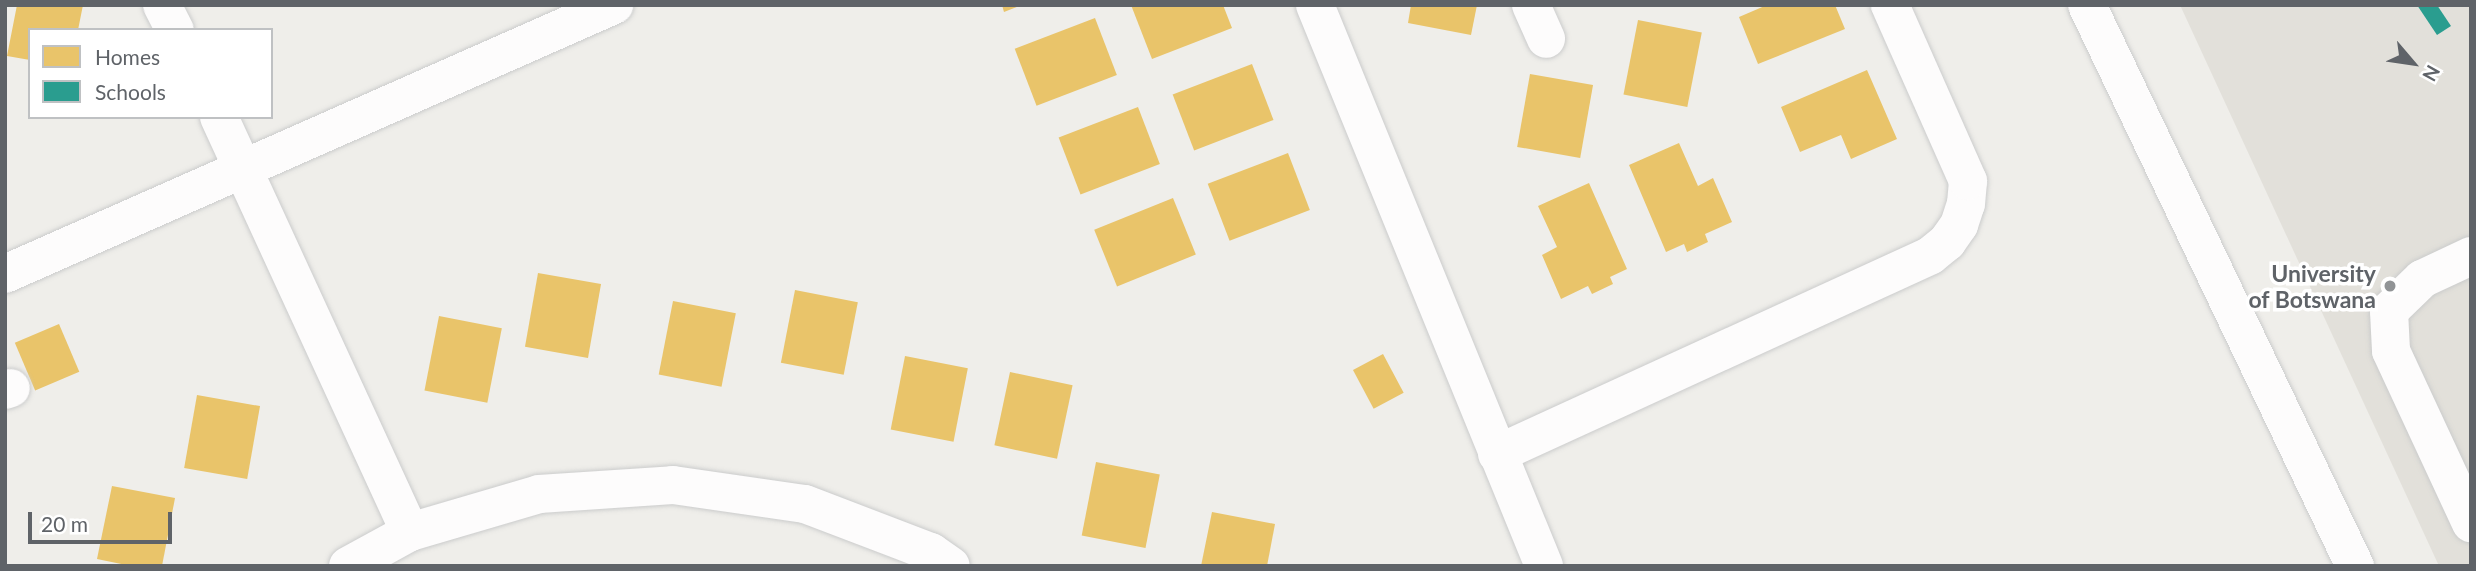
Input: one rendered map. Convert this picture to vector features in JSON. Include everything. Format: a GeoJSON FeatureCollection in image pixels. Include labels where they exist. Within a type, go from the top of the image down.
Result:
{"type":"FeatureCollection","features":[{"type":"Feature","properties":{"kind":"street"},"geometry":{"type":"LineString","coordinates":[[162,5],[174,28]]}},
{"type":"Feature","properties":{"kind":"street"},"geometry":{"type":"LineString","coordinates":[[5,274],[614,5]]}},
{"type":"Feature","properties":{"kind":"street"},"geometry":{"type":"LineString","coordinates":[[1315,5],[1544,566]]}},
{"type":"Feature","properties":{"kind":"street"},"geometry":{"type":"LineString","coordinates":[[1497,454],[1931,255],[1947,242],[1962,215],[1968,181],[1890,5]]}},
{"type":"Feature","properties":{"kind":"street"},"geometry":{"type":"LineString","coordinates":[[2087,5],[2355,566]]}},
{"type":"Feature","properties":{"kind":"street"},"geometry":{"type":"LineString","coordinates":[[220,119],[245,168],[410,532]]}},
{"type":"Feature","properties":{"kind":"street"},"geometry":{"type":"LineString","coordinates":[[2471,256],[2422,279],[2389,311],[2391,351],[2471,523]]}},
{"type":"Feature","properties":{"kind":"street"},"geometry":{"type":"LineString","coordinates":[[348,566],[410,532],[539,494],[673,485],[805,504],[931,552],[951,566]]}},
{"type":"Feature","properties":{"kind":"shaded area","name":"University of Botswana"},"geometry":{"type":"Polygon","coordinates":[[[2180,5],[2471,5],[2471,566],[2439,566],[2180,5]]]}},
{"type":"Feature","properties":{"kind":"building: Homes"},"geometry":{"type":"Polygon","coordinates":[[[17,5],[83,5],[78,28],[28,28],[28,60],[7,56],[17,5]]]}},
{"type":"Feature","properties":{"kind":"building: Homes"},"geometry":{"type":"Polygon","coordinates":[[[1002,5],[1022,5],[1004,12],[1002,5]]]}},
{"type":"Feature","properties":{"kind":"building: Homes"},"geometry":{"type":"Polygon","coordinates":[[[1131,5],[1223,5],[1232,28],[1152,59],[1131,5]]]}},
{"type":"Feature","properties":{"kind":"building: Homes"},"geometry":{"type":"Polygon","coordinates":[[[1411,5],[1477,5],[1471,35],[1408,23],[1411,5]]]}},
{"type":"Feature","properties":{"kind":"building: Homes"},"geometry":{"type":"Polygon","coordinates":[[[1767,5],[1835,5],[1845,29],[1758,64],[1739,17],[1767,5]]]}},
{"type":"Feature","properties":{"kind":"building: Homes"},"geometry":{"type":"Polygon","coordinates":[[[1095,18],[1117,75],[1037,106],[1015,49],[1095,18]]]}},
{"type":"Feature","properties":{"kind":"building: Homes"},"geometry":{"type":"Polygon","coordinates":[[[1638,20],[1702,32],[1687,107],[1623,95],[1638,20]]]}},
{"type":"Feature","properties":{"kind":"building: Homes"},"geometry":{"type":"Polygon","coordinates":[[[1252,64],[1274,120],[1194,150],[1173,94],[1252,64]]]}},
{"type":"Feature","properties":{"kind":"building: Homes"},"geometry":{"type":"Polygon","coordinates":[[[1867,70],[1897,139],[1851,159],[1841,135],[1800,152],[1781,107],[1867,70]]]}},
{"type":"Feature","properties":{"kind":"building: Homes"},"geometry":{"type":"Polygon","coordinates":[[[1530,74],[1593,85],[1580,158],[1517,147],[1530,74]]]}},
{"type":"Feature","properties":{"kind":"building: Homes"},"geometry":{"type":"Polygon","coordinates":[[[1138,107],[1160,164],[1081,194],[1059,137],[1138,107]]]}},
{"type":"Feature","properties":{"kind":"building: Homes"},"geometry":{"type":"Polygon","coordinates":[[[1679,143],[1698,186],[1713,178],[1732,222],[1705,234],[1708,242],[1687,252],[1684,244],[1666,252],[1629,165],[1679,143]]]}},
{"type":"Feature","properties":{"kind":"building: Homes"},"geometry":{"type":"Polygon","coordinates":[[[1288,153],[1310,210],[1230,241],[1208,184],[1288,153]]]}},
{"type":"Feature","properties":{"kind":"building: Homes"},"geometry":{"type":"Polygon","coordinates":[[[1589,183],[1627,269],[1610,277],[1613,284],[1592,294],[1588,286],[1561,299],[1542,255],[1557,247],[1538,206],[1589,183]]]}},
{"type":"Feature","properties":{"kind":"building: Homes"},"geometry":{"type":"Polygon","coordinates":[[[1173,198],[1196,255],[1117,286],[1094,230],[1173,198]]]}},
{"type":"Feature","properties":{"kind":"building: Homes"},"geometry":{"type":"Polygon","coordinates":[[[538,273],[601,284],[588,358],[525,347],[538,273]]]}},
{"type":"Feature","properties":{"kind":"building: Homes"},"geometry":{"type":"Polygon","coordinates":[[[795,290],[858,302],[844,375],[781,363],[795,290]]]}},
{"type":"Feature","properties":{"kind":"building: Homes"},"geometry":{"type":"Polygon","coordinates":[[[673,301],[736,313],[722,387],[659,375],[673,301]]]}},
{"type":"Feature","properties":{"kind":"building: Homes"},"geometry":{"type":"Polygon","coordinates":[[[439,316],[502,328],[487,403],[424,391],[439,316]]]}},
{"type":"Feature","properties":{"kind":"building: Homes"},"geometry":{"type":"Polygon","coordinates":[[[59,324],[79,372],[35,391],[15,343],[59,324]]]}},
{"type":"Feature","properties":{"kind":"building: Homes"},"geometry":{"type":"Polygon","coordinates":[[[1383,354],[1404,393],[1374,409],[1353,370],[1383,354]]]}},
{"type":"Feature","properties":{"kind":"building: Homes"},"geometry":{"type":"Polygon","coordinates":[[[905,356],[968,368],[954,442],[891,430],[905,356]]]}},
{"type":"Feature","properties":{"kind":"building: Homes"},"geometry":{"type":"Polygon","coordinates":[[[1010,372],[1073,385],[1057,459],[994,445],[1010,372]]]}},
{"type":"Feature","properties":{"kind":"building: Homes"},"geometry":{"type":"Polygon","coordinates":[[[197,395],[260,406],[247,479],[184,468],[197,395]]]}},
{"type":"Feature","properties":{"kind":"building: Homes"},"geometry":{"type":"Polygon","coordinates":[[[1096,462],[1160,474],[1145,548],[1082,536],[1096,462]]]}},
{"type":"Feature","properties":{"kind":"building: Homes"},"geometry":{"type":"Polygon","coordinates":[[[112,486],[175,498],[162,566],[131,566],[97,559],[112,486]]]}},
{"type":"Feature","properties":{"kind":"building: Homes"},"geometry":{"type":"Polygon","coordinates":[[[1212,512],[1275,524],[1267,566],[1201,566],[1212,512]]]}},
{"type":"Feature","properties":{"kind":"building: Schools"},"geometry":{"type":"Polygon","coordinates":[[[2417,5],[2437,5],[2451,26],[2437,35],[2417,5]]]}},
{"type":"Feature","properties":{"kind":"place","name":"University of Botswana"},"geometry":{"type":"Point","coordinates":[2390,286]}}]}
